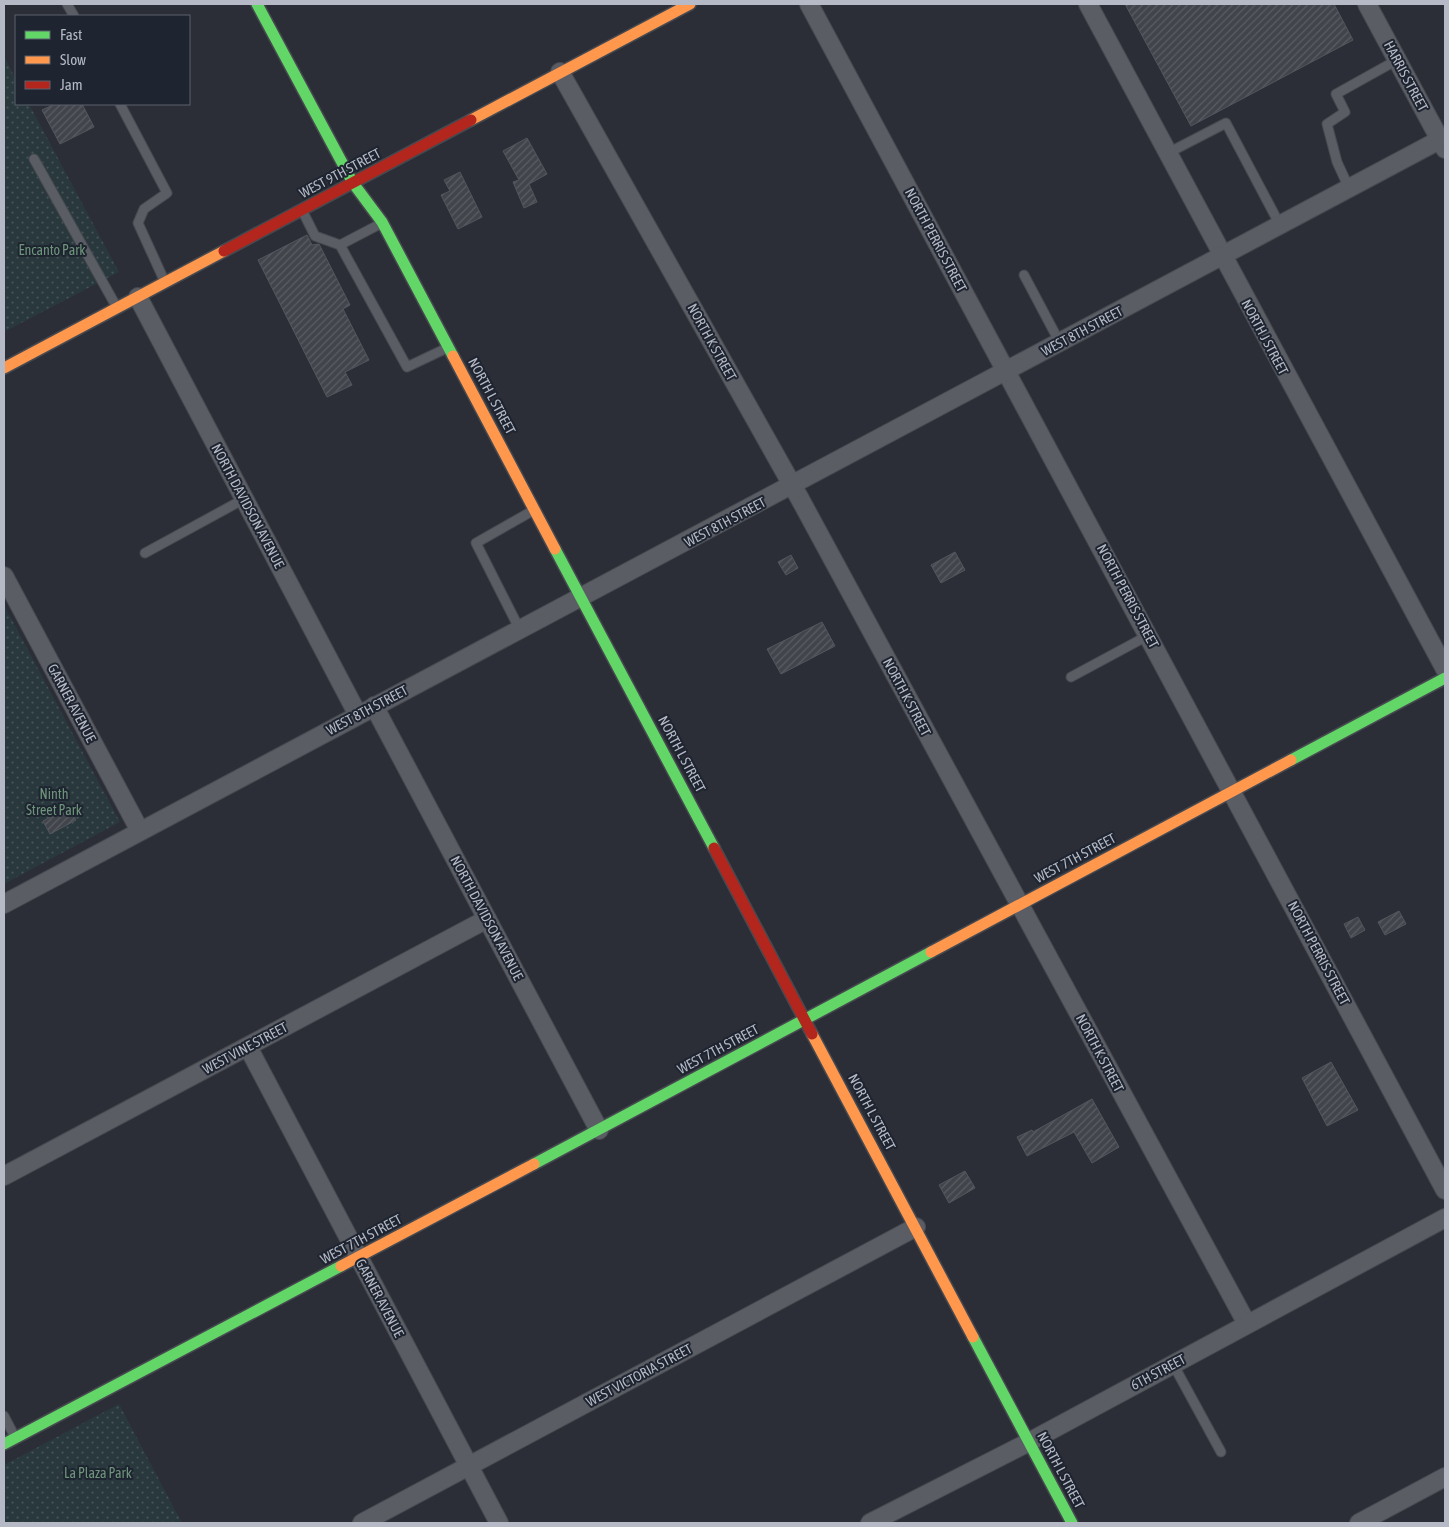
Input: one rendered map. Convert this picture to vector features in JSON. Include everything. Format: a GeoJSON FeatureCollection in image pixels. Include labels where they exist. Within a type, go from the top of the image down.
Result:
{"type":"FeatureCollection","features":[{"type":"Feature","properties":{"kind":"street","name":"NORTH L STREET"},"geometry":{"type":"LineString","coordinates":[[257,4],[353,183],[382,222],[1072,1523]]}},
{"type":"Feature","properties":{"kind":"street","name":"WEST 9TH STREET"},"geometry":{"type":"LineString","coordinates":[[4,368],[690,4]]}},
{"type":"Feature","properties":{"kind":"street","name":"NORTH PERRIS STREET"},"geometry":{"type":"LineString","coordinates":[[810,4],[1445,1190]]}},
{"type":"Feature","properties":{"kind":"street","name":"NORTH J STREET"},"geometry":{"type":"LineString","coordinates":[[1088,4],[1445,669]]}},
{"type":"Feature","properties":{"kind":"street","name":"HARRIS STREET"},"geometry":{"type":"LineString","coordinates":[[1367,4],[1444,142]]}},
{"type":"Feature","properties":{"kind":"street","name":"NORTH K STREET"},"geometry":{"type":"LineString","coordinates":[[560,72],[792,486],[1247,1324]]}},
{"type":"Feature","properties":{"kind":"street","name":"WEST 8TH STREET"},"geometry":{"type":"LineString","coordinates":[[4,904],[1280,225],[1444,142]]}},
{"type":"Feature","properties":{"kind":"street","name":"NORTH DAVIDSON AVENUE"},"geometry":{"type":"LineString","coordinates":[[138,297],[358,715]]}},
{"type":"Feature","properties":{"kind":"street","name":"GARNER AVENUE"},"geometry":{"type":"LineString","coordinates":[[4,576],[140,831]]}},
{"type":"Feature","properties":{"kind":"street","name":"WEST 7TH STREET"},"geometry":{"type":"LineString","coordinates":[[4,1444],[599,1130],[1445,678]]}},
{"type":"Feature","properties":{"kind":"street","name":"NORTH DAVIDSON AVENUE"},"geometry":{"type":"LineString","coordinates":[[374,706],[599,1130]]}},
{"type":"Feature","properties":{"kind":"street","name":"WEST VINE STREET"},"geometry":{"type":"LineString","coordinates":[[4,1176],[487,919]]}},
{"type":"Feature","properties":{"kind":"street","name":"GARNER AVENUE"},"geometry":{"type":"LineString","coordinates":[[248,1046],[499,1523]]}},
{"type":"Feature","properties":{"kind":"street","name":"6TH STREET"},"geometry":{"type":"LineString","coordinates":[[870,1523],[1029,1442],[1445,1218]]}},
{"type":"Feature","properties":{"kind":"street","name":"WEST VICTORIA STREET"},"geometry":{"type":"LineString","coordinates":[[362,1523],[916,1227]]}},
{"type":"Feature","properties":{"kind":"street"},"geometry":{"type":"LineString","coordinates":[[1359,1523],[1445,1477]]}},
{"type":"Feature","properties":{"kind":"lane"},"geometry":{"type":"LineString","coordinates":[[1350,188],[1338,162],[1327,124],[1345,112],[1336,94],[1397,60]]}},
{"type":"Feature","properties":{"kind":"lane"},"geometry":{"type":"LineString","coordinates":[[121,105],[167,193],[144,209],[138,223],[165,283]]}},
{"type":"Feature","properties":{"kind":"lane"},"geometry":{"type":"LineString","coordinates":[[1168,153],[1226,123],[1280,225]]}},
{"type":"Feature","properties":{"kind":"lane"},"geometry":{"type":"LineString","coordinates":[[34,159],[117,308]]}},
{"type":"Feature","properties":{"kind":"lane"},"geometry":{"type":"LineString","coordinates":[[302,210],[316,236],[340,245],[407,367],[449,347]]}},
{"type":"Feature","properties":{"kind":"lane"},"geometry":{"type":"LineString","coordinates":[[340,245],[382,222]]}},
{"type":"Feature","properties":{"kind":"lane"},"geometry":{"type":"LineString","coordinates":[[1024,276],[1060,342]]}},
{"type":"Feature","properties":{"kind":"lane"},"geometry":{"type":"LineString","coordinates":[[145,553],[244,499]]}},
{"type":"Feature","properties":{"kind":"lane"},"geometry":{"type":"LineString","coordinates":[[520,630],[476,543],[535,510]]}},
{"type":"Feature","properties":{"kind":"lane"},"geometry":{"type":"LineString","coordinates":[[1071,677],[1149,635]]}},
{"type":"Feature","properties":{"kind":"lane"},"geometry":{"type":"LineString","coordinates":[[1173,1364],[1221,1452]]}},
{"type":"Feature","properties":{"kind":"lane"},"geometry":{"type":"LineString","coordinates":[[4,1416],[15,1438]]}},
{"type":"Feature","properties":{"kind":"green space","name":"Encanto Park"},"geometry":{"type":"Polygon","coordinates":[[[4,56],[15,78],[15,105],[30,105],[119,272],[4,332],[4,56]]]}},
{"type":"Feature","properties":{"kind":"green space","name":"Ninth Street Park"},"geometry":{"type":"Polygon","coordinates":[[[4,605],[120,822],[4,884],[4,605]]]}},
{"type":"Feature","properties":{"kind":"green space","name":"La Plaza Park"},"geometry":{"type":"Polygon","coordinates":[[[119,1404],[182,1523],[4,1523],[4,1465],[119,1404]]]}},
{"type":"Feature","properties":{"kind":"building"},"geometry":{"type":"Polygon","coordinates":[[[1125,4],[1334,4],[1353,40],[1191,126],[1125,4]]]}},
{"type":"Feature","properties":{"kind":"building"},"geometry":{"type":"Polygon","coordinates":[[[53,105],[83,105],[94,127],[60,144],[42,110],[53,105]]]}},
{"type":"Feature","properties":{"kind":"building"},"geometry":{"type":"Polygon","coordinates":[[[527,138],[547,174],[529,184],[537,202],[524,208],[513,182],[519,180],[503,151],[527,138]]]}},
{"type":"Feature","properties":{"kind":"building"},"geometry":{"type":"Polygon","coordinates":[[[460,172],[482,217],[458,229],[441,195],[450,191],[444,180],[460,172]]]}},
{"type":"Feature","properties":{"kind":"building"},"geometry":{"type":"Polygon","coordinates":[[[307,235],[312,245],[319,244],[350,305],[343,309],[369,360],[345,372],[352,385],[327,397],[258,260],[307,235]]]}},
{"type":"Feature","properties":{"kind":"building"},"geometry":{"type":"Polygon","coordinates":[[[955,552],[965,570],[941,583],[931,565],[955,552]]]}},
{"type":"Feature","properties":{"kind":"building"},"geometry":{"type":"Polygon","coordinates":[[[791,555],[798,568],[786,575],[778,562],[791,555]]]}},
{"type":"Feature","properties":{"kind":"building"},"geometry":{"type":"Polygon","coordinates":[[[822,622],[835,646],[781,674],[767,649],[822,622]]]}},
{"type":"Feature","properties":{"kind":"building"},"geometry":{"type":"Polygon","coordinates":[[[69,807],[76,820],[50,834],[43,821],[69,807]]]}},
{"type":"Feature","properties":{"kind":"building"},"geometry":{"type":"Polygon","coordinates":[[[1399,911],[1406,924],[1385,935],[1378,922],[1399,911]]]}},
{"type":"Feature","properties":{"kind":"building"},"geometry":{"type":"Polygon","coordinates":[[[1358,917],[1365,930],[1351,938],[1344,924],[1358,917]]]}},
{"type":"Feature","properties":{"kind":"building"},"geometry":{"type":"Polygon","coordinates":[[[1331,1062],[1358,1110],[1327,1126],[1302,1078],[1331,1062]]]}},
{"type":"Feature","properties":{"kind":"building"},"geometry":{"type":"Polygon","coordinates":[[[1092,1099],[1119,1147],[1092,1163],[1074,1132],[1027,1156],[1017,1137],[1032,1130],[1033,1132],[1092,1099]]]}},
{"type":"Feature","properties":{"kind":"building"},"geometry":{"type":"Polygon","coordinates":[[[965,1171],[975,1188],[949,1203],[939,1185],[965,1171]]]}},
{"type":"Feature","properties":{"kind":"traffic: fast"},"geometry":{"type":"LineString","coordinates":[[257,4],[353,183],[382,222],[453,356]]}},
{"type":"Feature","properties":{"kind":"traffic: fast"},"geometry":{"type":"LineString","coordinates":[[555,549],[714,848]]}},
{"type":"Feature","properties":{"kind":"traffic: fast"},"geometry":{"type":"LineString","coordinates":[[1291,760],[1445,678]]}},
{"type":"Feature","properties":{"kind":"traffic: fast"},"geometry":{"type":"LineString","coordinates":[[534,1164],[931,952]]}},
{"type":"Feature","properties":{"kind":"traffic: fast"},"geometry":{"type":"LineString","coordinates":[[4,1444],[341,1266]]}},
{"type":"Feature","properties":{"kind":"traffic: fast"},"geometry":{"type":"LineString","coordinates":[[973,1337],[1072,1523]]}},
{"type":"Feature","properties":{"kind":"traffic: slow"},"geometry":{"type":"LineString","coordinates":[[471,120],[690,4]]}},
{"type":"Feature","properties":{"kind":"traffic: slow"},"geometry":{"type":"LineString","coordinates":[[4,368],[224,251]]}},
{"type":"Feature","properties":{"kind":"traffic: slow"},"geometry":{"type":"LineString","coordinates":[[453,356],[555,549]]}},
{"type":"Feature","properties":{"kind":"traffic: slow"},"geometry":{"type":"LineString","coordinates":[[931,952],[1291,760]]}},
{"type":"Feature","properties":{"kind":"traffic: slow"},"geometry":{"type":"LineString","coordinates":[[812,1034],[973,1337]]}},
{"type":"Feature","properties":{"kind":"traffic: slow"},"geometry":{"type":"LineString","coordinates":[[341,1266],[534,1164]]}},
{"type":"Feature","properties":{"kind":"traffic: jam"},"geometry":{"type":"LineString","coordinates":[[224,251],[471,120]]}},
{"type":"Feature","properties":{"kind":"traffic: jam"},"geometry":{"type":"LineString","coordinates":[[714,848],[812,1034]]}}]}
